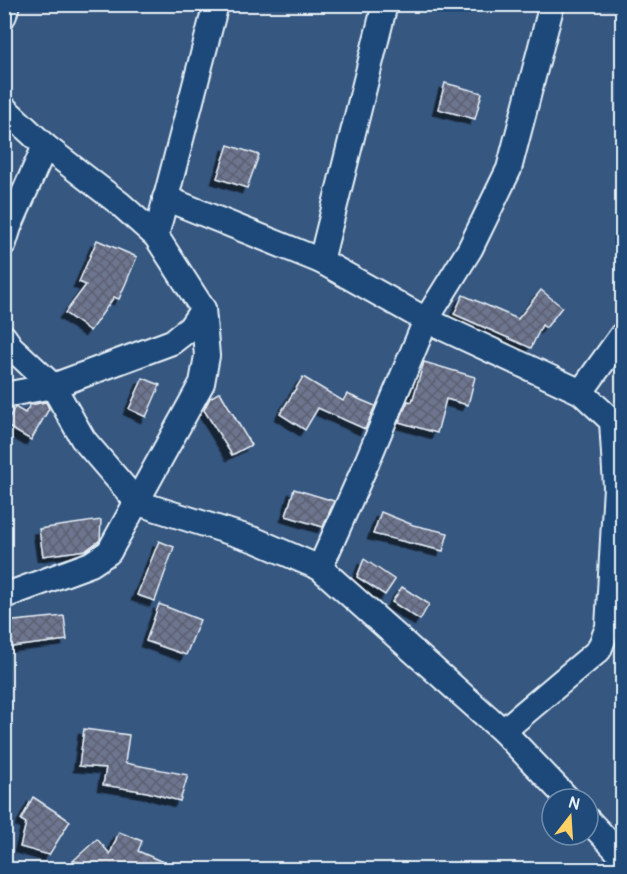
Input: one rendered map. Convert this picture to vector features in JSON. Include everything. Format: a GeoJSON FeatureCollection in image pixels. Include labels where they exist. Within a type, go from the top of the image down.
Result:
{"type":"FeatureCollection","features":[{"type":"Feature","properties":{"kind":"street"},"geometry":{"type":"LineString","coordinates":[[4,15],[7,4]]}},
{"type":"Feature","properties":{"kind":"street"},"geometry":{"type":"LineString","coordinates":[[156,236],[216,4]]}},
{"type":"Feature","properties":{"kind":"street"},"geometry":{"type":"LineString","coordinates":[[321,261],[386,4]]}},
{"type":"Feature","properties":{"kind":"street"},"geometry":{"type":"LineString","coordinates":[[320,568],[426,320],[471,249],[509,168],[552,4]]}},
{"type":"Feature","properties":{"kind":"street"},"geometry":{"type":"LineString","coordinates":[[4,108],[45,146],[119,203],[156,236],[203,309],[207,356],[202,383],[117,542],[101,560],[4,596]]}},
{"type":"Feature","properties":{"kind":"street"},"geometry":{"type":"LineString","coordinates":[[4,243],[9,226],[45,146]]}},
{"type":"Feature","properties":{"kind":"street"},"geometry":{"type":"LineString","coordinates":[[165,198],[321,261],[426,320],[581,392],[612,421],[617,550],[608,627],[599,650],[502,730]]}},
{"type":"Feature","properties":{"kind":"street"},"geometry":{"type":"LineString","coordinates":[[4,395],[53,386],[172,342],[190,328],[203,309]]}},
{"type":"Feature","properties":{"kind":"street"},"geometry":{"type":"LineString","coordinates":[[581,392],[622,335]]}},
{"type":"Feature","properties":{"kind":"street"},"geometry":{"type":"LineString","coordinates":[[4,337],[11,347],[53,386],[83,439],[138,503],[255,540],[320,568],[502,730],[557,787]]}},
{"type":"Feature","properties":{"kind":"street"},"geometry":{"type":"LineString","coordinates":[[600,833],[622,856]]}},
{"type":"Feature","properties":{"kind":"building"},"geometry":{"type":"Polygon","coordinates":[[[445,83],[482,93],[475,119],[438,109],[445,83]]]}},
{"type":"Feature","properties":{"kind":"building"},"geometry":{"type":"Polygon","coordinates":[[[228,145],[259,155],[247,188],[217,178],[228,145]]]}},
{"type":"Feature","properties":{"kind":"building"},"geometry":{"type":"Polygon","coordinates":[[[97,240],[137,257],[119,299],[114,297],[90,331],[65,313],[86,285],[79,282],[97,240]]]}},
{"type":"Feature","properties":{"kind":"building"},"geometry":{"type":"Polygon","coordinates":[[[541,290],[562,307],[546,328],[542,325],[531,348],[454,314],[463,295],[518,319],[541,290]]]}},
{"type":"Feature","properties":{"kind":"building"},"geometry":{"type":"Polygon","coordinates":[[[424,362],[475,377],[468,405],[446,399],[437,433],[399,422],[408,401],[412,402],[424,362]]]}},
{"type":"Feature","properties":{"kind":"building"},"geometry":{"type":"Polygon","coordinates":[[[303,377],[343,401],[347,394],[375,406],[365,429],[318,408],[305,430],[280,414],[303,377]]]}},
{"type":"Feature","properties":{"kind":"building"},"geometry":{"type":"Polygon","coordinates":[[[143,378],[160,385],[146,417],[129,409],[143,378]]]}},
{"type":"Feature","properties":{"kind":"building"},"geometry":{"type":"Polygon","coordinates":[[[220,392],[251,445],[232,455],[204,410],[210,398],[220,392]]]}},
{"type":"Feature","properties":{"kind":"building"},"geometry":{"type":"Polygon","coordinates":[[[46,402],[49,409],[31,440],[5,425],[15,407],[25,413],[30,405],[46,402]]]}},
{"type":"Feature","properties":{"kind":"building"},"geometry":{"type":"Polygon","coordinates":[[[294,489],[334,501],[323,527],[286,516],[294,489]]]}},
{"type":"Feature","properties":{"kind":"building"},"geometry":{"type":"Polygon","coordinates":[[[381,512],[413,525],[448,533],[443,551],[373,534],[381,512]]]}},
{"type":"Feature","properties":{"kind":"building"},"geometry":{"type":"Polygon","coordinates":[[[101,520],[100,540],[86,550],[43,556],[39,529],[101,520]]]}},
{"type":"Feature","properties":{"kind":"building"},"geometry":{"type":"Polygon","coordinates":[[[159,541],[174,547],[155,601],[137,595],[159,541]]]}},
{"type":"Feature","properties":{"kind":"building"},"geometry":{"type":"Polygon","coordinates":[[[364,559],[395,580],[385,595],[357,577],[364,559]]]}},
{"type":"Feature","properties":{"kind":"building"},"geometry":{"type":"Polygon","coordinates":[[[402,587],[429,604],[420,620],[392,602],[402,587]]]}},
{"type":"Feature","properties":{"kind":"building"},"geometry":{"type":"Polygon","coordinates":[[[159,604],[200,620],[186,655],[146,641],[159,604]]]}},
{"type":"Feature","properties":{"kind":"building"},"geometry":{"type":"Polygon","coordinates":[[[64,616],[67,640],[4,648],[4,622],[64,616]]]}},
{"type":"Feature","properties":{"kind":"building"},"geometry":{"type":"Polygon","coordinates":[[[84,729],[129,735],[125,763],[188,775],[180,801],[147,792],[103,785],[106,768],[79,766],[84,729]]]}},
{"type":"Feature","properties":{"kind":"building"},"geometry":{"type":"Polygon","coordinates":[[[33,797],[70,821],[49,855],[20,847],[26,823],[21,820],[33,797]]]}},
{"type":"Feature","properties":{"kind":"building"},"geometry":{"type":"Polygon","coordinates":[[[119,832],[142,841],[138,851],[181,870],[77,870],[83,863],[73,861],[97,839],[110,854],[119,832]]]}}]}
